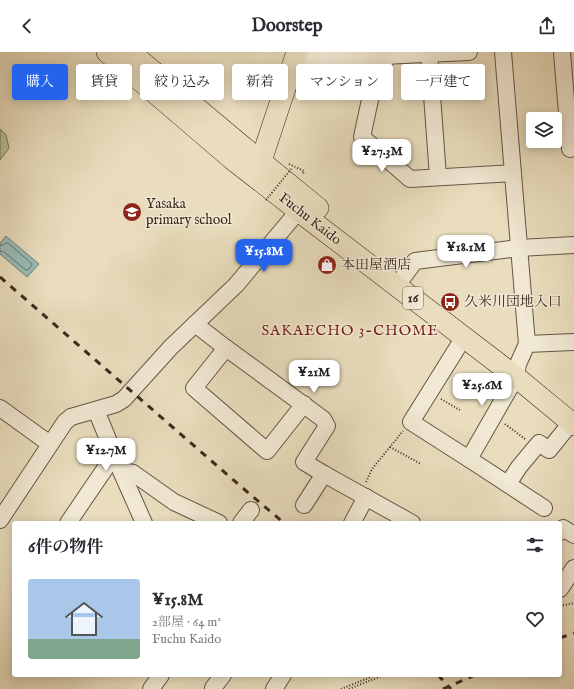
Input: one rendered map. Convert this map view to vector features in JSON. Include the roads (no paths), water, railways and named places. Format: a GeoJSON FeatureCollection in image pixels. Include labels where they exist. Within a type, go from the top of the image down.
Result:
{"type":"FeatureCollection","features":[{"type":"Feature","properties":{"kind":"main road","name":"Fuchu Kaido"},"geometry":{"type":"LineString","coordinates":[[107,52],[232,159],[256,167]]}},
{"type":"Feature","properties":{"kind":"main road","name":"Fuchu Kaido"},"geometry":{"type":"LineString","coordinates":[[130,52],[236,141],[256,167],[464,337],[517,370]]}},
{"type":"Feature","properties":{"kind":"main road"},"geometry":{"type":"LineString","coordinates":[[256,167],[296,56]]}},
{"type":"Feature","properties":{"kind":"main road","name":"Fuchu Kaido"},"geometry":{"type":"LineString","coordinates":[[303,205],[404,276],[573,418]]}},
{"type":"Feature","properties":{"kind":"street"},"geometry":{"type":"LineString","coordinates":[[296,56],[470,52]]}},
{"type":"Feature","properties":{"kind":"street"},"geometry":{"type":"LineString","coordinates":[[464,455],[493,415],[517,370],[527,344],[503,52]]}},
{"type":"Feature","properties":{"kind":"street"},"geometry":{"type":"LineString","coordinates":[[562,52],[570,149]]}},
{"type":"Feature","properties":{"kind":"street"},"geometry":{"type":"LineString","coordinates":[[438,177],[439,53]]}},
{"type":"Feature","properties":{"kind":"street"},"geometry":{"type":"LineString","coordinates":[[387,54],[371,95],[362,137],[410,179],[513,173]]}},
{"type":"Feature","properties":{"kind":"street"},"geometry":{"type":"LineString","coordinates":[[0,520],[65,422],[71,417],[116,404],[124,399],[171,347],[236,284],[303,205]]}},
{"type":"Feature","properties":{"kind":"street"},"geometry":{"type":"LineString","coordinates":[[404,276],[415,261],[519,248],[574,245]]}},
{"type":"Feature","properties":{"kind":"street"},"geometry":{"type":"LineString","coordinates":[[195,324],[323,419],[327,426],[304,462],[405,521]]}},
{"type":"Feature","properties":{"kind":"street"},"geometry":{"type":"LineString","coordinates":[[464,337],[411,422],[544,508]]}},
{"type":"Feature","properties":{"kind":"street"},"geometry":{"type":"LineString","coordinates":[[527,344],[574,342]]}},
{"type":"Feature","properties":{"kind":"street"},"geometry":{"type":"LineString","coordinates":[[226,348],[194,388],[267,451],[304,404]]}},
{"type":"Feature","properties":{"kind":"street"},"geometry":{"type":"LineString","coordinates":[[0,408],[50,444]]}},
{"type":"Feature","properties":{"kind":"street"},"geometry":{"type":"LineString","coordinates":[[96,410],[143,521]]}},
{"type":"Feature","properties":{"kind":"street"},"geometry":{"type":"LineString","coordinates":[[508,484],[519,467],[539,443],[549,450],[573,418]]}},
{"type":"Feature","properties":{"kind":"street"},"geometry":{"type":"LineString","coordinates":[[69,521],[114,454]]}},
{"type":"Feature","properties":{"kind":"street"},"geometry":{"type":"LineString","coordinates":[[121,471],[133,472],[174,502],[215,521]]}},
{"type":"Feature","properties":{"kind":"street"},"geometry":{"type":"LineString","coordinates":[[304,505],[324,474]]}},
{"type":"Feature","properties":{"kind":"street"},"geometry":{"type":"LineString","coordinates":[[353,521],[363,496]]}},
{"type":"Feature","properties":{"kind":"street"},"geometry":{"type":"LineString","coordinates":[[243,521],[251,510]]}},
{"type":"Feature","properties":{"kind":"street"},"geometry":{"type":"LineString","coordinates":[[562,529],[563,528],[574,535]]}},
{"type":"Feature","properties":{"kind":"street"},"geometry":{"type":"LineString","coordinates":[[565,597],[574,568]]}},
{"type":"Feature","properties":{"kind":"street"},"geometry":{"type":"LineString","coordinates":[[151,689],[160,677]]}},
{"type":"Feature","properties":{"kind":"street"},"geometry":{"type":"LineString","coordinates":[[274,689],[282,677]]}},
{"type":"Feature","properties":{"kind":"water"},"geometry":{"type":"Polygon","coordinates":[[[6,236],[39,264],[27,277],[0,254],[0,243],[6,236]]]}},
{"type":"Feature","properties":{"kind":"railway"},"geometry":{"type":"LineString","coordinates":[[0,277],[282,521]]}},
{"type":"Feature","properties":{"kind":"railway"},"geometry":{"type":"LineString","coordinates":[[562,637],[574,633]]}},
{"type":"Feature","properties":{"kind":"railway"},"geometry":{"type":"LineString","coordinates":[[440,677],[451,689]]}},
{"type":"Feature","properties":{"kind":"railway"},"geometry":{"type":"LineString","coordinates":[[443,689],[470,677]]}},
{"type":"Feature","properties":{"kind":"place","name":"Yasaka primary school"},"geometry":{"type":"Point","coordinates":[132,212]}},
{"type":"Feature","properties":{"kind":"place","name":"本田屋酒店"},"geometry":{"type":"Point","coordinates":[327,265]}},
{"type":"Feature","properties":{"kind":"place","name":"久米川団地入口"},"geometry":{"type":"Point","coordinates":[450,302]}},
{"type":"Feature","properties":{"kind":"district","name":"SAKAECHO 3-CHOME"},"geometry":{"type":"Point","coordinates":[350,330]}}]}
